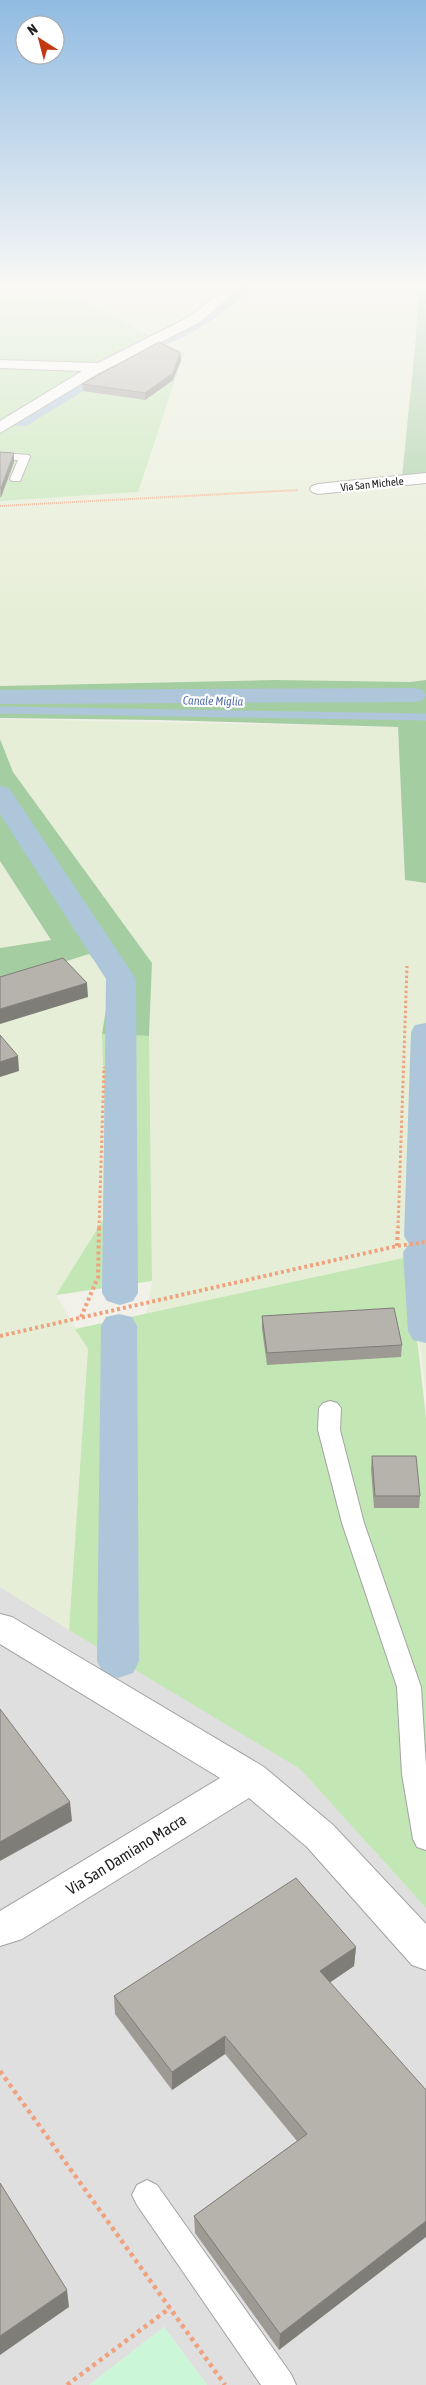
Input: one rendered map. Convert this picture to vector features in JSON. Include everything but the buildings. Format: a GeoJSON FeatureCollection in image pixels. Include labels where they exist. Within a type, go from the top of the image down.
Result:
{"type":"FeatureCollection","features":[{"type":"Feature","properties":{"kind":"street"},"geometry":{"type":"LineString","coordinates":[[0,428],[16,415],[47,397]]}},
{"type":"Feature","properties":{"kind":"street","name":"Via San Michele"},"geometry":{"type":"LineString","coordinates":[[318,489],[426,478]]}},
{"type":"Feature","properties":{"kind":"street"},"geometry":{"type":"LineString","coordinates":[[0,1627],[251,1778],[320,1836],[426,1952]]}},
{"type":"Feature","properties":{"kind":"street","name":"Via San Damiano Macra"},"geometry":{"type":"LineString","coordinates":[[0,1929],[8,1927],[251,1778]]}},
{"type":"Feature","properties":{"kind":"lane"},"geometry":{"type":"LineString","coordinates":[[0,456],[25,457],[16,479]]}},
{"type":"Feature","properties":{"kind":"lane"},"geometry":{"type":"LineString","coordinates":[[330,1408],[329,1430],[353,1523],[409,1687],[414,1774],[426,1839]]}},
{"type":"Feature","properties":{"kind":"lane"},"geometry":{"type":"LineString","coordinates":[[146,2195],[280,2385]]}},
{"type":"Feature","properties":{"kind":"path"},"geometry":{"type":"LineString","coordinates":[[0,506],[318,489]]}},
{"type":"Feature","properties":{"kind":"path"},"geometry":{"type":"LineString","coordinates":[[397,1246],[407,966]]}},
{"type":"Feature","properties":{"kind":"path"},"geometry":{"type":"LineString","coordinates":[[80,1318],[98,1276],[104,1067]]}},
{"type":"Feature","properties":{"kind":"path"},"geometry":{"type":"LineString","coordinates":[[0,1336],[397,1246],[426,1242]]}},
{"type":"Feature","properties":{"kind":"path"},"geometry":{"type":"LineString","coordinates":[[0,2070],[225,2385]]}},
{"type":"Feature","properties":{"kind":"path"},"geometry":{"type":"LineString","coordinates":[[67,2385],[170,2308]]}},
{"type":"Feature","properties":{"kind":"shaded area"},"geometry":{"type":"Polygon","coordinates":[[[0,1587],[300,1769],[426,1908],[426,2385],[207,2385],[164,2327],[89,2385],[0,2385],[0,1587]]]}},
{"type":"Feature","properties":{"kind":"green space"},"geometry":{"type":"Polygon","coordinates":[[[0,397],[169,397],[138,492],[0,501],[0,397]]]}},
{"type":"Feature","properties":{"kind":"green space"},"geometry":{"type":"Polygon","coordinates":[[[111,397],[420,397],[426,482],[426,680],[410,682],[0,686],[0,501],[138,492],[111,397]]]}},
{"type":"Feature","properties":{"kind":"green space"},"geometry":{"type":"Polygon","coordinates":[[[410,397],[426,397],[426,476],[402,477],[410,397]]]}},
{"type":"Feature","properties":{"kind":"green space"},"geometry":{"type":"Polygon","coordinates":[[[275,680],[410,682],[426,680],[426,883],[405,880],[398,727],[159,720],[0,718],[0,686],[275,680]]]}},
{"type":"Feature","properties":{"kind":"green space"},"geometry":{"type":"Polygon","coordinates":[[[0,719],[398,727],[405,880],[426,883],[426,1392],[408,1258],[146,1314],[152,1281],[149,1036],[152,963],[13,772],[0,739],[0,719]]]}},
{"type":"Feature","properties":{"kind":"green space"},"geometry":{"type":"Polygon","coordinates":[[[0,739],[13,772],[152,963],[149,1036],[102,1034],[111,978],[89,954],[0,982],[0,948],[51,940],[0,861],[0,739]]]}},
{"type":"Feature","properties":{"kind":"green space"},"geometry":{"type":"Polygon","coordinates":[[[0,861],[51,941],[0,948],[0,861]]]}},
{"type":"Feature","properties":{"kind":"green space"},"geometry":{"type":"Polygon","coordinates":[[[89,954],[111,978],[102,1034],[108,1212],[56,1295],[88,1349],[69,1630],[0,1587],[0,982],[89,954]]]}},
{"type":"Feature","properties":{"kind":"green space"},"geometry":{"type":"Polygon","coordinates":[[[102,1034],[149,1036],[152,1281],[56,1295],[108,1212],[102,1034]]]}},
{"type":"Feature","properties":{"kind":"green space"},"geometry":{"type":"Polygon","coordinates":[[[408,1257],[426,1418],[426,1908],[300,1769],[69,1630],[88,1349],[75,1329],[408,1257]]]}},
{"type":"Feature","properties":{"kind":"green space"},"geometry":{"type":"Polygon","coordinates":[[[164,2327],[207,2385],[89,2385],[164,2327]]]}},
{"type":"Feature","properties":{"kind":"waterway"},"geometry":{"type":"LineString","coordinates":[[19,422],[60,397]]}},
{"type":"Feature","properties":{"kind":"waterway"},"geometry":{"type":"LineString","coordinates":[[0,697],[414,695]]}},
{"type":"Feature","properties":{"kind":"waterway","name":"Canale Miglia"},"geometry":{"type":"LineString","coordinates":[[0,710],[426,717]]}},
{"type":"Feature","properties":{"kind":"waterway"},"geometry":{"type":"LineString","coordinates":[[0,794],[121,979],[120,1293]]}},
{"type":"Feature","properties":{"kind":"waterway"},"geometry":{"type":"LineString","coordinates":[[421,1236],[426,1032]]}},
{"type":"Feature","properties":{"kind":"waterway"},"geometry":{"type":"LineString","coordinates":[[420,1252],[426,1331]]}},
{"type":"Feature","properties":{"kind":"waterway"},"geometry":{"type":"LineString","coordinates":[[118,1661],[119,1326]]}}]}
